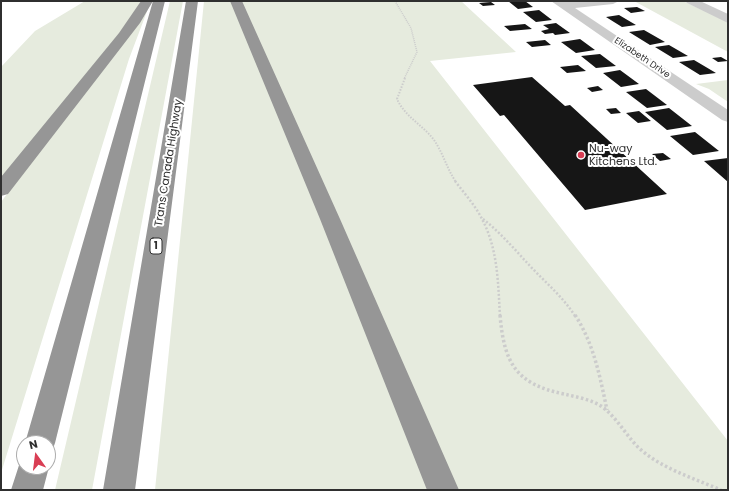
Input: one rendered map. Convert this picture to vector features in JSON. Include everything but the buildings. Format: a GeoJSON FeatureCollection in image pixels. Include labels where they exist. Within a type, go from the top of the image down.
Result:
{"type":"FeatureCollection","features":[{"type":"Feature","properties":{"kind":"highway"},"geometry":{"type":"LineString","coordinates":[[1,190],[124,36],[136,20],[147,1]]}},
{"type":"Feature","properties":{"kind":"highway"},"geometry":{"type":"LineString","coordinates":[[42,435],[158,1]]}},
{"type":"Feature","properties":{"kind":"highway","name":"Trans Canada Highway"},"geometry":{"type":"LineString","coordinates":[[119,490],[192,1]]}},
{"type":"Feature","properties":{"kind":"highway"},"geometry":{"type":"LineString","coordinates":[[236,1],[330,219],[443,490]]}},
{"type":"Feature","properties":{"kind":"highway"},"geometry":{"type":"LineString","coordinates":[[27,490],[32,475]]}},
{"type":"Feature","properties":{"kind":"street"},"geometry":{"type":"LineString","coordinates":[[560,4],[613,1]]}},
{"type":"Feature","properties":{"kind":"street"},"geometry":{"type":"LineString","coordinates":[[691,1],[728,19]]}},
{"type":"Feature","properties":{"kind":"street","name":"Elizabeth Drive"},"geometry":{"type":"LineString","coordinates":[[560,4],[728,116]]}},
{"type":"Feature","properties":{"kind":"path"},"geometry":{"type":"LineString","coordinates":[[395,1],[399,10],[410,24],[417,52],[404,76],[397,99],[398,103],[436,143],[451,175],[482,218],[502,234],[534,270],[557,292],[578,320],[588,336],[594,351],[600,371],[607,411]]}},
{"type":"Feature","properties":{"kind":"path"},"geometry":{"type":"LineString","coordinates":[[482,218],[493,249],[498,276],[504,339],[513,366],[517,373],[532,384],[560,393],[591,400],[607,411],[640,449],[648,455],[663,465],[721,490]]}},
{"type":"Feature","properties":{"kind":"shaded area"},"geometry":{"type":"Polygon","coordinates":[[[85,1],[141,1],[131,19],[1,179],[1,67],[35,31],[85,1]]]}},
{"type":"Feature","properties":{"kind":"shaded area"},"geometry":{"type":"Polygon","coordinates":[[[170,1],[183,1],[92,490],[55,490],[170,1]]]}},
{"type":"Feature","properties":{"kind":"shaded area"},"geometry":{"type":"Polygon","coordinates":[[[204,1],[232,1],[300,166],[429,490],[155,490],[204,1]]]}},
{"type":"Feature","properties":{"kind":"shaded area"},"geometry":{"type":"Polygon","coordinates":[[[240,1],[461,1],[516,52],[430,61],[728,441],[728,490],[456,490],[240,1]]]}},
{"type":"Feature","properties":{"kind":"shaded area"},"geometry":{"type":"Polygon","coordinates":[[[634,1],[683,1],[728,22],[728,52],[634,1]]]}},
{"type":"Feature","properties":{"kind":"shaded area"},"geometry":{"type":"Polygon","coordinates":[[[149,6],[129,59],[1,473],[1,202],[149,6]]]}},
{"type":"Feature","properties":{"kind":"shaded area"},"geometry":{"type":"Polygon","coordinates":[[[728,80],[728,102],[709,89],[696,84],[728,80]]]}},
{"type":"Feature","properties":{"kind":"place","name":"Nu-way Kitchens Ltd."},"geometry":{"type":"Point","coordinates":[581,155]}}]}
